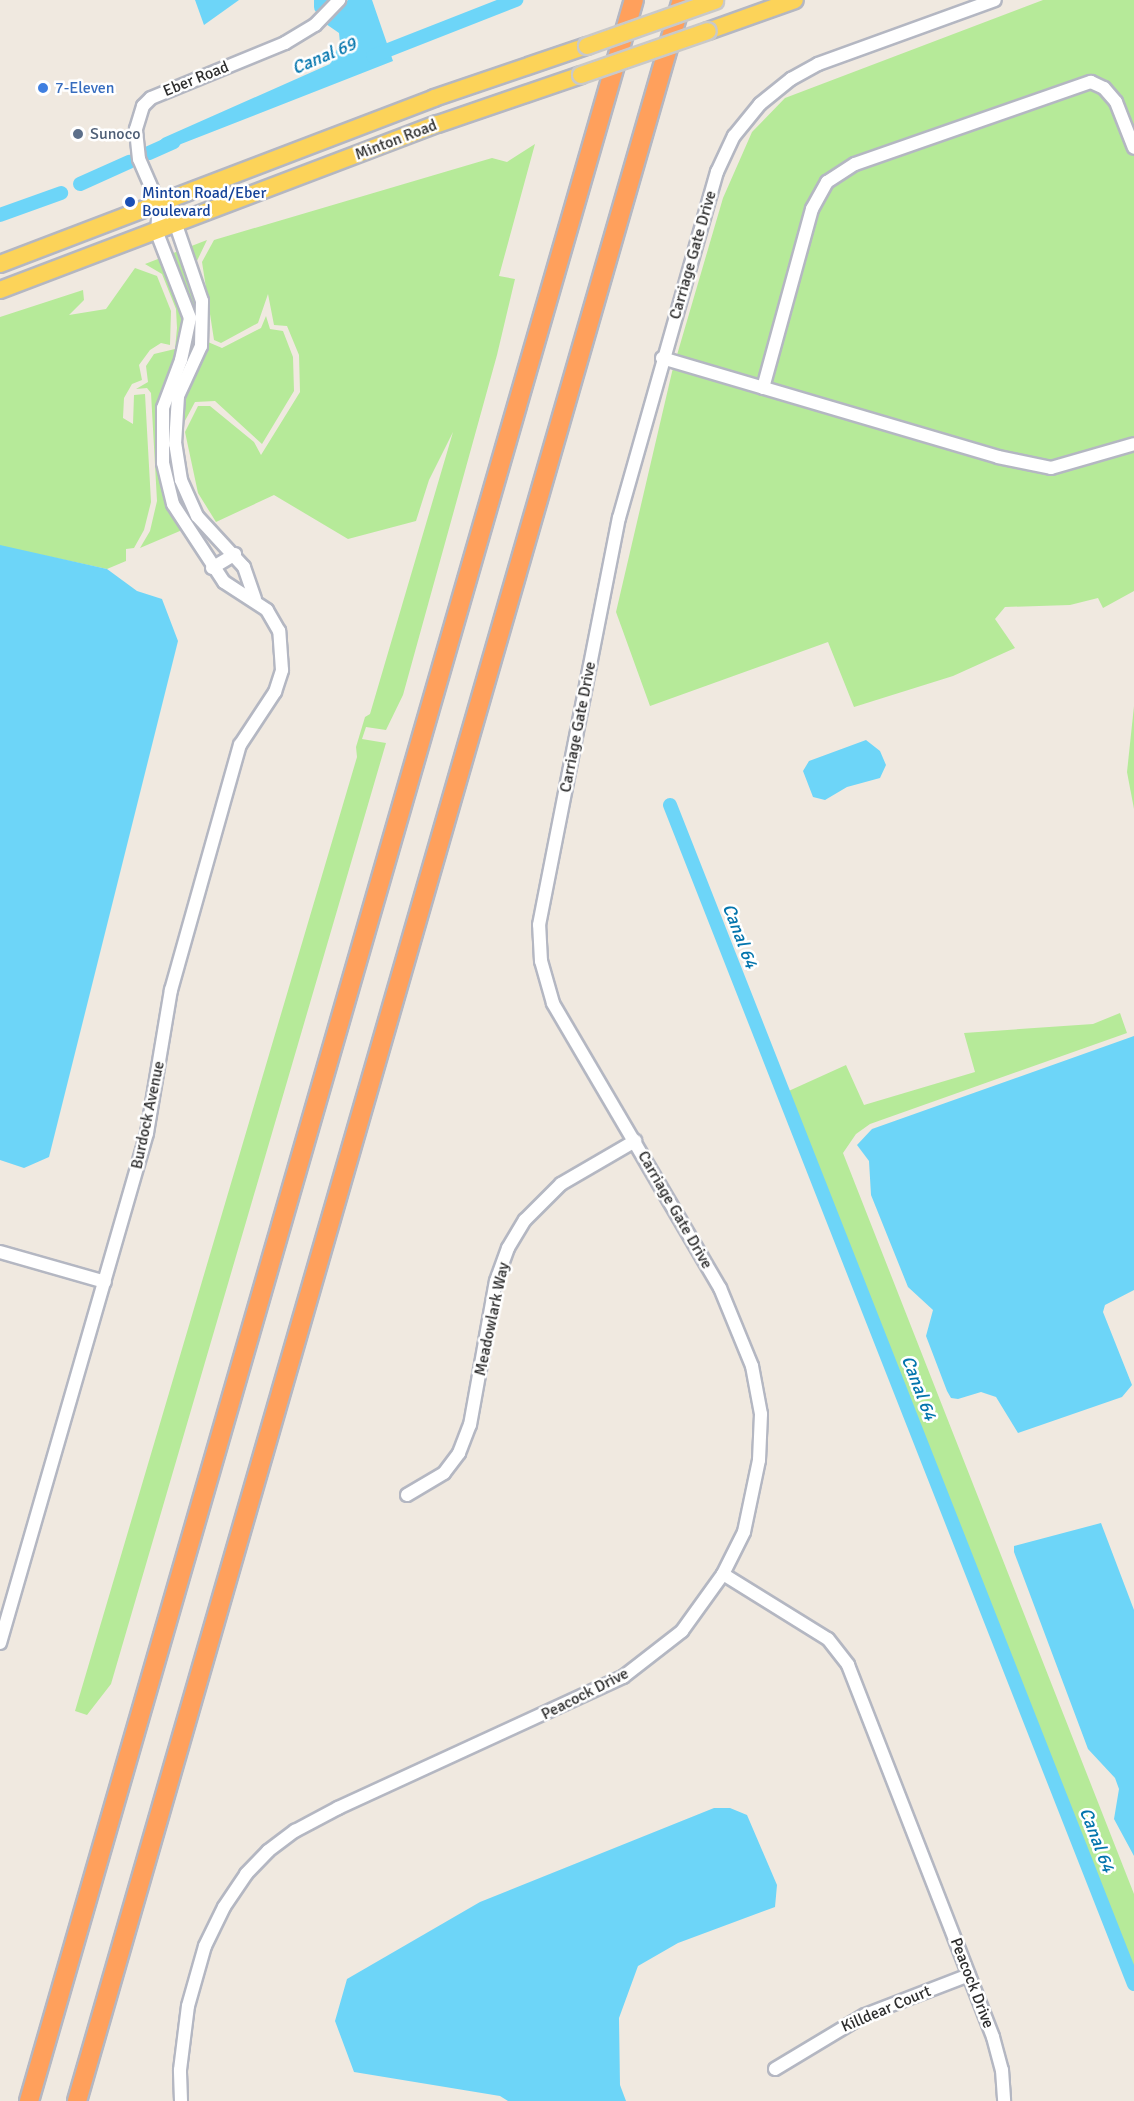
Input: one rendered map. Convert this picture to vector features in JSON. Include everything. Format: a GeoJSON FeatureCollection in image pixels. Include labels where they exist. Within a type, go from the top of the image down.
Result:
{"type":"FeatureCollection","features":[{"type":"Feature","properties":{"kind":"highway"},"geometry":{"type":"LineString","coordinates":[[29,2101],[634,0]]}},
{"type":"Feature","properties":{"kind":"highway"},"geometry":{"type":"LineString","coordinates":[[77,2101],[682,0]]}},
{"type":"Feature","properties":{"kind":"main road","name":"Minton Road"},"geometry":{"type":"LineString","coordinates":[[0,264],[159,206],[434,98],[716,0]]}},
{"type":"Feature","properties":{"kind":"main road","name":"Minton Road"},"geometry":{"type":"LineString","coordinates":[[0,290],[438,124],[795,0]]}},
{"type":"Feature","properties":{"kind":"street","name":"Eber Road"},"geometry":{"type":"LineString","coordinates":[[176,225],[159,206],[135,141],[143,106],[165,90],[285,43],[315,25],[339,0]]}},
{"type":"Feature","properties":{"kind":"street","name":"Carriage Gate Drive"},"geometry":{"type":"LineString","coordinates":[[723,1574],[744,1532],[759,1460],[761,1414],[752,1366],[720,1288],[552,1003],[541,962],[538,924],[619,518],[717,172],[734,136],[760,104],[791,79],[818,64],[995,0]]}},
{"type":"Feature","properties":{"kind":"street"},"geometry":{"type":"LineString","coordinates":[[763,388],[812,209],[827,182],[855,164],[1090,82],[1104,88],[1116,102],[1134,148]]}},
{"type":"Feature","properties":{"kind":"street","name":"Eber Road"},"geometry":{"type":"LineString","coordinates":[[157,232],[159,206]]}},
{"type":"Feature","properties":{"kind":"street","name":"Burdock Avenue"},"geometry":{"type":"LineString","coordinates":[[176,225],[202,301],[201,346],[187,363],[163,408],[163,463],[173,504],[212,568],[224,582],[255,599]]}},
{"type":"Feature","properties":{"kind":"street","name":"Burdock Avenue"},"geometry":{"type":"LineString","coordinates":[[0,1643],[147,1133],[171,990],[240,745],[275,692],[282,670],[279,630],[255,599],[244,567],[235,554],[200,520],[181,480],[177,461],[178,396],[187,363],[190,318],[157,232]]}},
{"type":"Feature","properties":{"kind":"street"},"geometry":{"type":"LineString","coordinates":[[663,358],[998,457],[1051,468],[1134,444]]}},
{"type":"Feature","properties":{"kind":"street"},"geometry":{"type":"LineString","coordinates":[[163,463],[177,461]]}},
{"type":"Feature","properties":{"kind":"street"},"geometry":{"type":"LineString","coordinates":[[189,533],[200,520]]}},
{"type":"Feature","properties":{"kind":"street"},"geometry":{"type":"LineString","coordinates":[[212,568],[235,554]]}},
{"type":"Feature","properties":{"kind":"street","name":"Meadowlark Way"},"geometry":{"type":"LineString","coordinates":[[407,1496],[444,1473],[459,1453],[470,1425],[496,1281],[508,1248],[525,1220],[561,1184],[635,1141]]}},
{"type":"Feature","properties":{"kind":"street"},"geometry":{"type":"LineString","coordinates":[[0,1252],[105,1282]]}},
{"type":"Feature","properties":{"kind":"street","name":"Peacock Drive"},"geometry":{"type":"LineString","coordinates":[[182,2101],[180,2070],[188,2006],[205,1946],[224,1906],[268,1851],[295,1831],[338,1808],[623,1677],[682,1631],[723,1574],[828,1639],[848,1665],[993,2037],[1004,2101]]}},
{"type":"Feature","properties":{"kind":"street","name":"Killdear Court"},"geometry":{"type":"LineString","coordinates":[[775,2069],[865,2015],[969,1976]]}},
{"type":"Feature","properties":{"kind":"green space"},"geometry":{"type":"Polygon","coordinates":[[[1043,0],[1134,0],[1134,591],[1103,608],[1098,598],[1070,605],[1005,607],[995,619],[1015,648],[953,676],[854,707],[828,642],[650,706],[616,612],[672,372],[723,198],[752,132],[785,98],[1043,0]]]}},
{"type":"Feature","properties":{"kind":"green space"},"geometry":{"type":"Polygon","coordinates":[[[535,144],[499,276],[515,279],[497,355],[403,695],[386,730],[366,727],[362,739],[386,743],[111,1684],[87,1715],[75,1711],[357,757],[356,747],[365,717],[370,714],[453,432],[429,480],[416,521],[348,539],[274,495],[216,522],[198,493],[185,432],[198,406],[210,406],[254,442],[261,455],[300,392],[299,355],[287,326],[274,325],[268,294],[258,323],[221,343],[214,340],[202,262],[214,240],[492,158],[507,162],[535,144]]]}},
{"type":"Feature","properties":{"kind":"green space"},"geometry":{"type":"Polygon","coordinates":[[[207,240],[196,263],[208,342],[222,348],[261,328],[266,316],[270,329],[283,331],[293,357],[294,391],[262,444],[215,401],[195,402],[179,432],[192,494],[208,519],[140,548],[150,531],[157,501],[151,393],[147,388],[136,389],[148,382],[146,366],[154,354],[175,349],[177,328],[176,309],[162,274],[145,264],[207,240]]]}},
{"type":"Feature","properties":{"kind":"green space"},"geometry":{"type":"Polygon","coordinates":[[[135,268],[157,276],[171,311],[170,345],[161,343],[150,350],[139,365],[142,380],[132,384],[124,398],[123,418],[133,424],[134,395],[145,394],[151,502],[144,530],[134,548],[126,549],[126,561],[107,569],[0,546],[0,317],[83,290],[84,300],[69,315],[106,309],[135,268]]]}},
{"type":"Feature","properties":{"kind":"green space"},"geometry":{"type":"Polygon","coordinates":[[[1134,706],[1134,809],[1127,772],[1134,706]]]}},
{"type":"Feature","properties":{"kind":"green space"},"geometry":{"type":"Polygon","coordinates":[[[1120,1013],[1127,1033],[870,1124],[856,1134],[843,1153],[1134,1894],[1134,1982],[782,1094],[846,1065],[864,1105],[975,1072],[964,1033],[1093,1024],[1120,1013]]]}},
{"type":"Feature","properties":{"kind":"water"},"geometry":{"type":"Polygon","coordinates":[[[195,0],[239,0],[204,25],[195,0]]]}},
{"type":"Feature","properties":{"kind":"water"},"geometry":{"type":"Polygon","coordinates":[[[348,0],[372,0],[393,61],[158,153],[155,145],[163,138],[330,64],[340,43],[339,33],[326,24],[348,0]]]}},
{"type":"Feature","properties":{"kind":"water"},"geometry":{"type":"Polygon","coordinates":[[[0,545],[107,569],[137,591],[162,599],[178,641],[49,1157],[24,1168],[0,1160],[0,545]]]}},
{"type":"Feature","properties":{"kind":"water"},"geometry":{"type":"Polygon","coordinates":[[[866,740],[880,751],[886,765],[880,778],[847,787],[825,800],[813,797],[803,771],[809,761],[866,740]]]}},
{"type":"Feature","properties":{"kind":"water"},"geometry":{"type":"Polygon","coordinates":[[[1134,1036],[1134,1290],[1105,1305],[1103,1312],[1132,1385],[1122,1397],[1018,1433],[996,1397],[981,1392],[958,1399],[951,1398],[947,1391],[926,1336],[933,1310],[908,1287],[871,1195],[869,1161],[857,1145],[872,1129],[1134,1036]]]}},
{"type":"Feature","properties":{"kind":"water"},"geometry":{"type":"Polygon","coordinates":[[[1101,1523],[1134,1610],[1134,1856],[1114,1819],[1119,1789],[1115,1778],[1088,1749],[1014,1552],[1014,1546],[1101,1523]]]}},
{"type":"Feature","properties":{"kind":"water"},"geometry":{"type":"Polygon","coordinates":[[[714,1808],[730,1808],[747,1815],[777,1885],[775,1907],[678,1943],[638,1966],[619,2018],[620,2085],[626,2101],[508,2101],[500,2096],[354,2072],[335,2021],[347,1979],[480,1902],[714,1808]]]}},
{"type":"Feature","properties":{"kind":"waterway"},"geometry":{"type":"LineString","coordinates":[[321,0],[321,7]]}},
{"type":"Feature","properties":{"kind":"waterway","name":"Canal 69"},"geometry":{"type":"LineString","coordinates":[[373,56],[516,0]]}},
{"type":"Feature","properties":{"kind":"waterway","name":"Canal 69"},"geometry":{"type":"LineString","coordinates":[[149,153],[174,142]]}},
{"type":"Feature","properties":{"kind":"waterway","name":"Canal 69"},"geometry":{"type":"LineString","coordinates":[[80,184],[129,162]]}},
{"type":"Feature","properties":{"kind":"waterway","name":"Canal 69"},"geometry":{"type":"LineString","coordinates":[[0,215],[61,193]]}},
{"type":"Feature","properties":{"kind":"waterway","name":"Canal 64"},"geometry":{"type":"LineString","coordinates":[[670,805],[1134,1984]]}},
{"type":"Feature","properties":{"kind":"place","name":"7-Eleven"},"geometry":{"type":"Point","coordinates":[43,88]}},
{"type":"Feature","properties":{"kind":"place","name":"Sunoco"},"geometry":{"type":"Point","coordinates":[78,134]}},
{"type":"Feature","properties":{"kind":"place","name":"Minton Road/Eber Boulevard"},"geometry":{"type":"Point","coordinates":[130,202]}}]}
